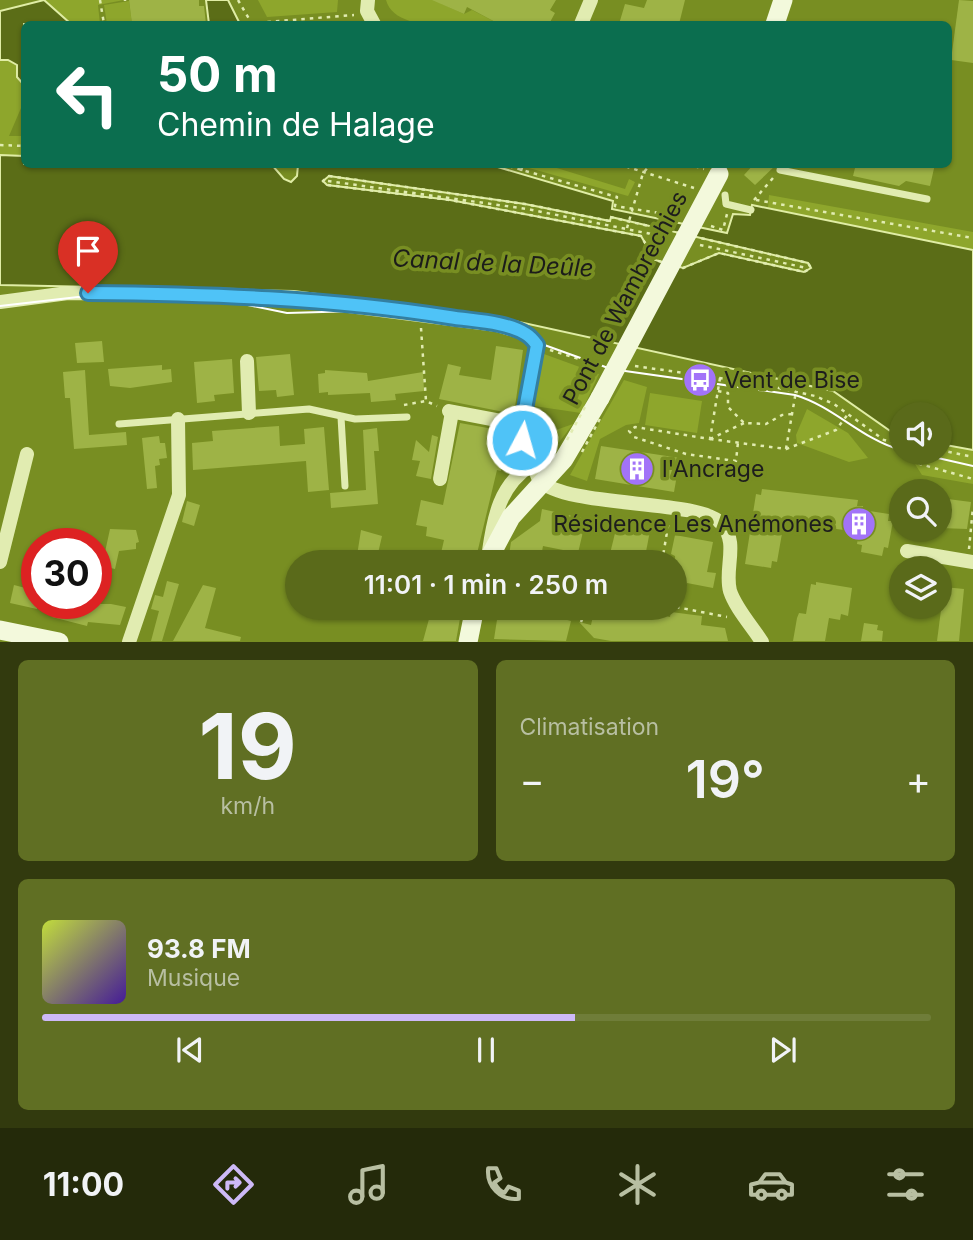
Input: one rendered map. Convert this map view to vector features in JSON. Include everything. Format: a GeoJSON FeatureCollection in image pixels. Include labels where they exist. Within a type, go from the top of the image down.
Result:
{"type":"FeatureCollection","features":[{"type":"Feature","properties":{"kind":"street"},"geometry":{"type":"LineString","coordinates":[[582,21],[591,0]]}},
{"type":"Feature","properties":{"kind":"street"},"geometry":{"type":"LineString","coordinates":[[776,21],[782,0]]}},
{"type":"Feature","properties":{"kind":"street","name":"Pont de Wambrechies"},"geometry":{"type":"LineString","coordinates":[[494,550],[511,517],[574,445],[715,169]]}},
{"type":"Feature","properties":{"kind":"street"},"geometry":{"type":"LineString","coordinates":[[0,302],[68,293],[237,295],[419,312],[508,328],[528,335],[537,345],[522,425],[522,440],[531,465],[542,484],[597,498],[702,514],[723,524],[731,540],[730,589],[762,642]]}},
{"type":"Feature","properties":{"kind":"street"},"geometry":{"type":"LineString","coordinates":[[247,361],[249,413]]}},
{"type":"Feature","properties":{"kind":"street"},"geometry":{"type":"LineString","coordinates":[[440,479],[451,411],[522,425]]}},
{"type":"Feature","properties":{"kind":"street"},"geometry":{"type":"LineString","coordinates":[[129,642],[179,495],[178,419]]}},
{"type":"Feature","properties":{"kind":"street"},"geometry":{"type":"LineString","coordinates":[[0,562],[27,453]]}},
{"type":"Feature","properties":{"kind":"street"},"geometry":{"type":"LineString","coordinates":[[490,550],[496,512],[505,489],[531,465]]}},
{"type":"Feature","properties":{"kind":"street"},"geometry":{"type":"LineString","coordinates":[[907,551],[970,561]]}},
{"type":"Feature","properties":{"kind":"street"},"geometry":{"type":"LineString","coordinates":[[468,642],[472,620]]}},
{"type":"Feature","properties":{"kind":"street"},"geometry":{"type":"LineString","coordinates":[[0,630],[59,642]]}},
{"type":"Feature","properties":{"kind":"lane"},"geometry":{"type":"LineString","coordinates":[[780,170],[927,199]]}},
{"type":"Feature","properties":{"kind":"lane"},"geometry":{"type":"LineString","coordinates":[[725,195],[726,204],[751,209]]}},
{"type":"Feature","properties":{"kind":"lane"},"geometry":{"type":"LineString","coordinates":[[120,424],[316,409],[355,419],[407,417]]}},
{"type":"Feature","properties":{"kind":"lane"},"geometry":{"type":"LineString","coordinates":[[341,417],[345,486]]}},
{"type":"Feature","properties":{"kind":"path"},"geometry":{"type":"LineString","coordinates":[[100,0],[104,21]]}},
{"type":"Feature","properties":{"kind":"path"},"geometry":{"type":"LineString","coordinates":[[238,0],[250,21]]}},
{"type":"Feature","properties":{"kind":"path"},"geometry":{"type":"LineString","coordinates":[[300,21],[347,18],[368,5]]}},
{"type":"Feature","properties":{"kind":"path"},"geometry":{"type":"LineString","coordinates":[[0,145],[21,146]]}},
{"type":"Feature","properties":{"kind":"path"},"geometry":{"type":"LineString","coordinates":[[513,168],[617,197],[615,206],[631,209]]}},
{"type":"Feature","properties":{"kind":"path"},"geometry":{"type":"LineString","coordinates":[[629,168],[643,173]]}},
{"type":"Feature","properties":{"kind":"path"},"geometry":{"type":"LineString","coordinates":[[627,228],[643,173],[647,168]]}},
{"type":"Feature","properties":{"kind":"path"},"geometry":{"type":"LineString","coordinates":[[780,170],[754,200],[973,238]]}},
{"type":"Feature","properties":{"kind":"path"},"geometry":{"type":"LineString","coordinates":[[329,176],[629,222],[808,263],[811,268],[804,272],[719,253],[683,268],[655,260],[640,236],[450,200],[327,185],[323,181],[329,176]]}},
{"type":"Feature","properties":{"kind":"path"},"geometry":{"type":"LineString","coordinates":[[328,181],[527,209],[667,237]]}},
{"type":"Feature","properties":{"kind":"path"},"geometry":{"type":"LineString","coordinates":[[693,244],[807,268]]}},
{"type":"Feature","properties":{"kind":"path"},"geometry":{"type":"LineString","coordinates":[[419,312],[426,401]]}},
{"type":"Feature","properties":{"kind":"path"},"geometry":{"type":"LineString","coordinates":[[537,345],[604,366]]}},
{"type":"Feature","properties":{"kind":"path"},"geometry":{"type":"LineString","coordinates":[[627,366],[720,377],[825,399],[889,441]]}},
{"type":"Feature","properties":{"kind":"path"},"geometry":{"type":"LineString","coordinates":[[710,439],[720,377]]}},
{"type":"Feature","properties":{"kind":"path"},"geometry":{"type":"LineString","coordinates":[[718,391],[728,393],[729,407],[744,422]]}},
{"type":"Feature","properties":{"kind":"path"},"geometry":{"type":"LineString","coordinates":[[786,449],[796,391]]}},
{"type":"Feature","properties":{"kind":"path"},"geometry":{"type":"LineString","coordinates":[[407,417],[404,404],[426,401],[451,411]]}},
{"type":"Feature","properties":{"kind":"path"},"geometry":{"type":"LineString","coordinates":[[710,439],[744,422],[766,424],[782,415],[792,414]]}},
{"type":"Feature","properties":{"kind":"path"},"geometry":{"type":"LineString","coordinates":[[738,442],[736,461],[686,454],[634,437],[629,431],[635,427],[710,439],[738,442],[786,449],[836,430],[848,414]]}},
{"type":"Feature","properties":{"kind":"path"},"geometry":{"type":"LineString","coordinates":[[952,453],[973,457]]}},
{"type":"Feature","properties":{"kind":"path"},"geometry":{"type":"LineString","coordinates":[[924,465],[973,479]]}},
{"type":"Feature","properties":{"kind":"path"},"geometry":{"type":"LineString","coordinates":[[970,561],[973,507]]}},
{"type":"Feature","properties":{"kind":"path"},"geometry":{"type":"LineString","coordinates":[[664,550],[670,509]]}},
{"type":"Feature","properties":{"kind":"path"},"geometry":{"type":"LineString","coordinates":[[687,609],[748,621]]}},
{"type":"Feature","properties":{"kind":"shaded area"},"geometry":{"type":"Polygon","coordinates":[[[44,0],[124,0],[98,5],[100,21],[68,21],[44,0]]]}},
{"type":"Feature","properties":{"kind":"shaded area"},"geometry":{"type":"Polygon","coordinates":[[[258,0],[338,0],[337,12],[267,17],[258,0]]]}},
{"type":"Feature","properties":{"kind":"shaded area"},"geometry":{"type":"Polygon","coordinates":[[[386,0],[442,0],[442,4],[464,14],[472,10],[493,21],[410,21],[392,11],[386,0]]]}},
{"type":"Feature","properties":{"kind":"shaded area"},"geometry":{"type":"Polygon","coordinates":[[[129,1],[132,21],[107,21],[104,5],[129,1]]]}},
{"type":"Feature","properties":{"kind":"shaded area"},"geometry":{"type":"Polygon","coordinates":[[[0,60],[8,60],[17,65],[17,77],[21,82],[21,108],[9,136],[21,136],[21,156],[0,155],[0,60]]]}},
{"type":"Feature","properties":{"kind":"shaded area"},"geometry":{"type":"Polygon","coordinates":[[[529,168],[557,168],[625,189],[629,179],[635,182],[628,196],[529,168]]]}},
{"type":"Feature","properties":{"kind":"shaded area"},"geometry":{"type":"Polygon","coordinates":[[[769,195],[973,232],[973,250],[768,208],[769,195]]]}},
{"type":"Feature","properties":{"kind":"shaded area"},"geometry":{"type":"Polygon","coordinates":[[[544,354],[599,374],[581,413],[534,406],[536,359],[544,354]]]}},
{"type":"Feature","properties":{"kind":"shaded area"},"geometry":{"type":"Polygon","coordinates":[[[624,380],[647,387],[639,423],[626,425],[600,439],[587,481],[570,475],[624,380]]]}},
{"type":"Feature","properties":{"kind":"shaded area"},"geometry":{"type":"Polygon","coordinates":[[[650,393],[702,401],[697,433],[645,425],[650,393]]]}},
{"type":"Feature","properties":{"kind":"shaded area"},"geometry":{"type":"Polygon","coordinates":[[[807,409],[848,433],[868,458],[849,462],[797,443],[796,435],[807,409]]]}},
{"type":"Feature","properties":{"kind":"shaded area"},"geometry":{"type":"Polygon","coordinates":[[[573,424],[551,453],[539,447],[531,431],[535,427],[556,430],[573,424]]]}},
{"type":"Feature","properties":{"kind":"shaded area"},"geometry":{"type":"Polygon","coordinates":[[[952,446],[973,450],[973,484],[922,475],[916,465],[952,465],[952,446]]]}},
{"type":"Feature","properties":{"kind":"water"},"geometry":{"type":"Polygon","coordinates":[[[44,0],[68,21],[21,21],[21,82],[17,77],[17,65],[8,60],[0,60],[0,11],[44,0]]]}},
{"type":"Feature","properties":{"kind":"water"},"geometry":{"type":"Polygon","coordinates":[[[206,0],[228,0],[238,21],[209,21],[206,0]]]}},
{"type":"Feature","properties":{"kind":"water","name":"Canal de la Deûle"},"geometry":{"type":"Polygon","coordinates":[[[0,155],[21,156],[21,168],[275,168],[284,179],[291,182],[297,176],[298,168],[501,168],[613,201],[612,209],[727,233],[733,214],[750,215],[752,205],[973,250],[973,450],[952,446],[952,402],[889,402],[889,430],[833,391],[501,318],[294,291],[0,285],[0,155]],[[329,176],[323,181],[327,185],[450,200],[641,236],[655,260],[683,268],[719,253],[804,272],[811,268],[808,263],[611,217],[610,221],[525,204],[329,176]]]}},
{"type":"Feature","properties":{"kind":"building"},"geometry":{"type":"Polygon","coordinates":[[[129,0],[199,0],[199,6],[204,6],[206,21],[132,21],[129,0]]]}},
{"type":"Feature","properties":{"kind":"building"},"geometry":{"type":"Polygon","coordinates":[[[432,0],[556,0],[550,10],[555,13],[551,21],[493,21],[467,7],[464,14],[432,0]]]}},
{"type":"Feature","properties":{"kind":"building"},"geometry":{"type":"Polygon","coordinates":[[[647,0],[685,0],[680,21],[620,21],[625,4],[644,8],[647,0]]]}},
{"type":"Feature","properties":{"kind":"building"},"geometry":{"type":"Polygon","coordinates":[[[959,0],[973,1],[973,63],[952,60],[959,0]]]}},
{"type":"Feature","properties":{"kind":"building"},"geometry":{"type":"Polygon","coordinates":[[[750,168],[773,168],[755,185],[744,175],[750,168]]]}},
{"type":"Feature","properties":{"kind":"building"},"geometry":{"type":"Polygon","coordinates":[[[855,168],[934,168],[930,186],[906,181],[899,186],[853,176],[855,168]]]}},
{"type":"Feature","properties":{"kind":"building"},"geometry":{"type":"Polygon","coordinates":[[[102,341],[104,362],[77,363],[75,343],[102,341]]]}},
{"type":"Feature","properties":{"kind":"building"},"geometry":{"type":"Polygon","coordinates":[[[496,346],[523,350],[514,414],[439,399],[448,364],[461,367],[459,375],[491,380],[496,346]]]}},
{"type":"Feature","properties":{"kind":"building"},"geometry":{"type":"Polygon","coordinates":[[[290,354],[294,395],[277,397],[276,390],[259,391],[256,357],[290,354]]]}},
{"type":"Feature","properties":{"kind":"building"},"geometry":{"type":"Polygon","coordinates":[[[232,359],[234,393],[214,395],[215,401],[197,403],[194,362],[232,359]]]}},
{"type":"Feature","properties":{"kind":"building"},"geometry":{"type":"Polygon","coordinates":[[[162,365],[162,370],[171,369],[172,382],[130,388],[110,386],[108,369],[162,365]]]}},
{"type":"Feature","properties":{"kind":"building"},"geometry":{"type":"Polygon","coordinates":[[[85,370],[89,435],[126,432],[127,445],[74,449],[70,398],[65,398],[63,372],[85,370]]]}},
{"type":"Feature","properties":{"kind":"building"},"geometry":{"type":"Polygon","coordinates":[[[325,370],[367,373],[368,381],[423,372],[424,391],[395,394],[396,400],[371,402],[370,393],[328,395],[328,392],[319,393],[318,374],[325,373],[325,370]]]}},
{"type":"Feature","properties":{"kind":"building"},"geometry":{"type":"Polygon","coordinates":[[[460,423],[510,432],[501,471],[497,470],[478,550],[442,550],[444,540],[426,536],[427,527],[416,525],[421,500],[443,505],[460,423]]]}},
{"type":"Feature","properties":{"kind":"building"},"geometry":{"type":"Polygon","coordinates":[[[279,426],[280,446],[305,444],[304,429],[324,427],[329,490],[308,492],[306,461],[193,470],[192,443],[213,441],[212,431],[279,426]]]}},
{"type":"Feature","properties":{"kind":"building"},"geometry":{"type":"Polygon","coordinates":[[[377,428],[379,451],[374,451],[378,504],[331,508],[330,493],[366,490],[363,430],[377,428]]]}},
{"type":"Feature","properties":{"kind":"building"},"geometry":{"type":"Polygon","coordinates":[[[432,435],[438,437],[431,479],[416,476],[420,461],[412,460],[416,440],[429,452],[432,435]]]}},
{"type":"Feature","properties":{"kind":"building"},"geometry":{"type":"Polygon","coordinates":[[[159,436],[160,443],[165,443],[167,458],[159,459],[160,465],[155,466],[157,488],[147,489],[142,438],[159,436]]]}},
{"type":"Feature","properties":{"kind":"building","name":"l'Ancrage"},"geometry":{"type":"Polygon","coordinates":[[[601,446],[680,458],[674,492],[595,479],[601,446]]]}},
{"type":"Feature","properties":{"kind":"building"},"geometry":{"type":"Polygon","coordinates":[[[762,489],[858,500],[857,506],[863,506],[863,510],[889,514],[888,548],[884,547],[882,556],[861,552],[862,545],[857,544],[859,532],[784,522],[777,562],[772,561],[771,568],[745,564],[756,494],[761,495],[762,489]]]}},
{"type":"Feature","properties":{"kind":"building"},"geometry":{"type":"Polygon","coordinates":[[[952,500],[971,502],[967,529],[952,528],[952,500]]]}},
{"type":"Feature","properties":{"kind":"building"},"geometry":{"type":"Polygon","coordinates":[[[187,501],[200,505],[194,526],[182,522],[187,501]]]}},
{"type":"Feature","properties":{"kind":"building"},"geometry":{"type":"Polygon","coordinates":[[[542,509],[586,519],[579,550],[543,546],[542,550],[510,550],[511,542],[540,521],[542,509]]]}},
{"type":"Feature","properties":{"kind":"building"},"geometry":{"type":"Polygon","coordinates":[[[617,525],[650,531],[646,550],[611,550],[617,525]]]}},
{"type":"Feature","properties":{"kind":"building"},"geometry":{"type":"Polygon","coordinates":[[[112,529],[136,530],[139,542],[136,543],[136,549],[119,551],[115,569],[112,568],[112,529]]]}},
{"type":"Feature","properties":{"kind":"building"},"geometry":{"type":"Polygon","coordinates":[[[361,530],[382,536],[379,550],[358,550],[361,530]]]}},
{"type":"Feature","properties":{"kind":"building"},"geometry":{"type":"Polygon","coordinates":[[[675,535],[713,542],[707,572],[716,573],[713,588],[687,583],[687,550],[672,550],[675,535]]]}},
{"type":"Feature","properties":{"kind":"building"},"geometry":{"type":"Polygon","coordinates":[[[167,581],[179,584],[162,641],[151,641],[159,611],[151,609],[155,595],[163,597],[167,581]]]}},
{"type":"Feature","properties":{"kind":"building"},"geometry":{"type":"Polygon","coordinates":[[[816,582],[852,588],[848,616],[841,614],[840,620],[829,618],[825,641],[793,641],[797,618],[799,613],[806,614],[811,584],[816,585],[816,582]]]}},
{"type":"Feature","properties":{"kind":"building"},"geometry":{"type":"Polygon","coordinates":[[[14,585],[21,587],[21,605],[10,603],[14,585]]]}},
{"type":"Feature","properties":{"kind":"building"},"geometry":{"type":"Polygon","coordinates":[[[203,585],[216,588],[205,628],[241,637],[240,641],[173,641],[203,585]]]}},
{"type":"Feature","properties":{"kind":"building"},"geometry":{"type":"Polygon","coordinates":[[[952,588],[964,589],[959,641],[937,641],[940,619],[952,619],[952,588]]]}},
{"type":"Feature","properties":{"kind":"building"},"geometry":{"type":"Polygon","coordinates":[[[112,604],[126,607],[120,625],[88,622],[87,626],[60,619],[112,619],[112,604]]]}},
{"type":"Feature","properties":{"kind":"building"},"geometry":{"type":"Polygon","coordinates":[[[687,614],[702,616],[701,625],[725,628],[728,641],[611,641],[594,638],[579,622],[591,625],[592,620],[687,620],[687,614]]]}},
{"type":"Feature","properties":{"kind":"building"},"geometry":{"type":"Polygon","coordinates":[[[429,620],[460,620],[456,641],[423,641],[429,620]]]}},
{"type":"Feature","properties":{"kind":"building"},"geometry":{"type":"Polygon","coordinates":[[[497,620],[571,621],[566,641],[494,639],[497,620]]]}},
{"type":"Feature","properties":{"kind":"building"},"geometry":{"type":"Polygon","coordinates":[[[864,623],[878,625],[877,630],[883,631],[882,641],[861,641],[864,623]]]}},
{"type":"Feature","properties":{"kind":"tram line"},"geometry":{"type":"LineString","coordinates":[[0,306],[78,297],[228,301],[287,313],[358,311],[416,319],[449,319],[500,329],[611,369],[795,395],[823,407],[889,446]]}},
{"type":"Feature","properties":{"kind":"tram line"},"geometry":{"type":"LineString","coordinates":[[952,461],[973,466]]}},
{"type":"Feature","properties":{"kind":"place","name":"Vent de Bise"},"geometry":{"type":"Point","coordinates":[700,380]}},
{"type":"Feature","properties":{"kind":"place","name":"l'Ancrage"},"geometry":{"type":"Point","coordinates":[637,469]}},
{"type":"Feature","properties":{"kind":"place","name":"Résidence Les Anémones"},"geometry":{"type":"Point","coordinates":[859,524]}},
{"type":"Feature","properties":{"kind":"route"},"geometry":{"type":"LineString","coordinates":[[88,293],[237,295],[302,300],[419,312],[497,325],[524,333],[537,345],[522,425],[522,440]]}}]}
